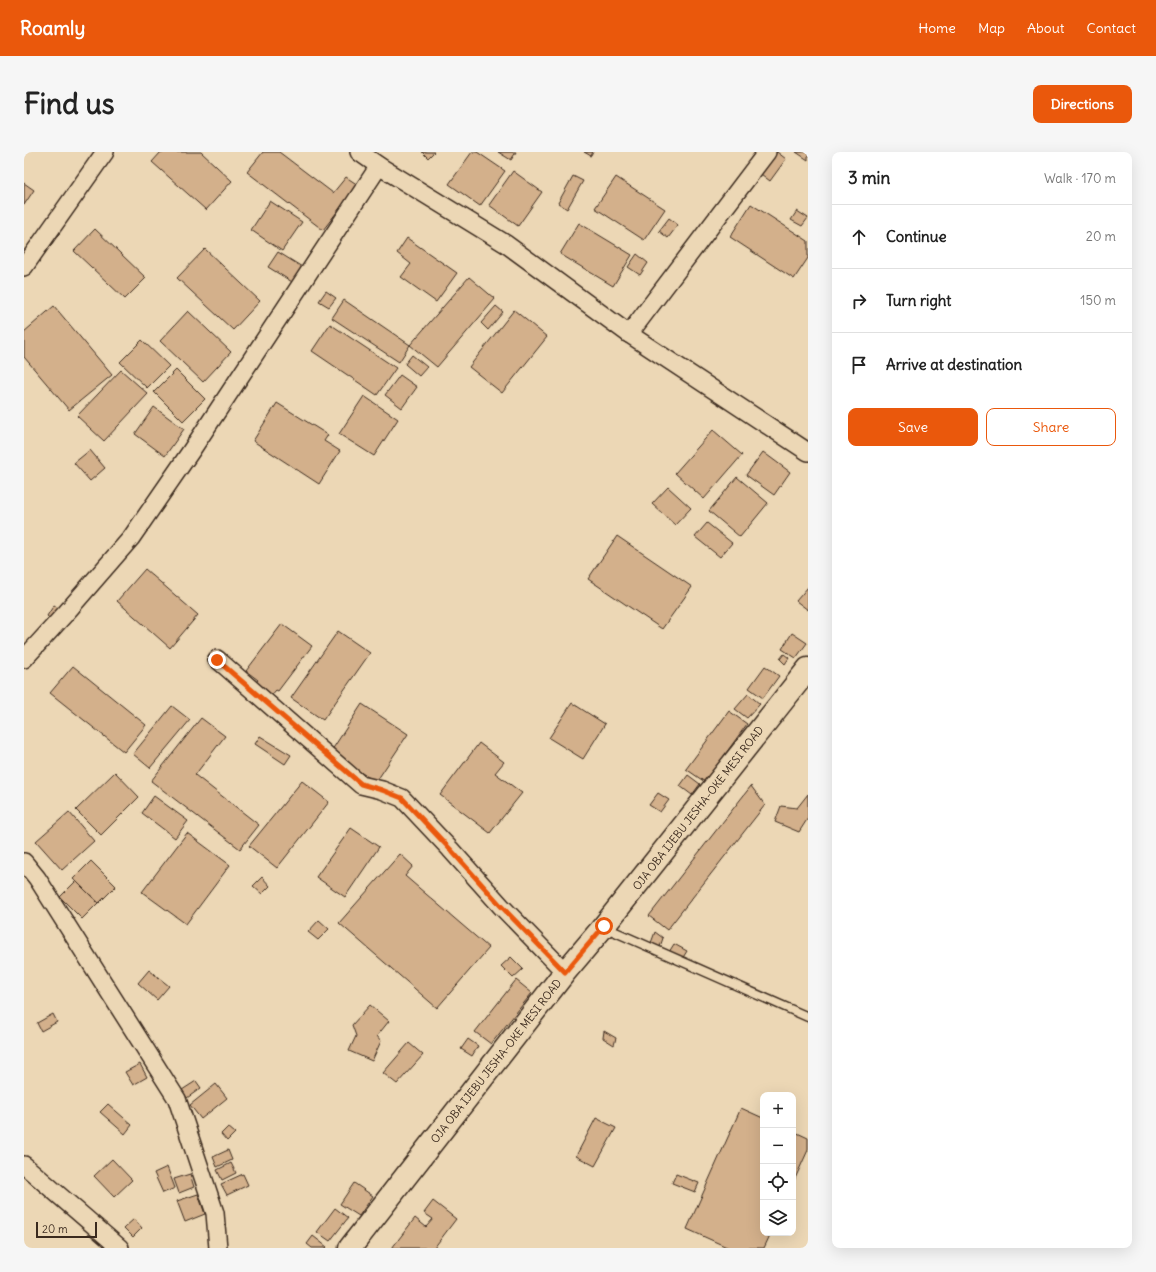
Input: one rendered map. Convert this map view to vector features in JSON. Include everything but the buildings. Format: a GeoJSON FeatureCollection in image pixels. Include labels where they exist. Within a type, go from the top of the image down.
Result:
{"type":"FeatureCollection","features":[{"type":"Feature","properties":{"kind":"main road","name":"OJA OBA IJEBU JESHA-OKE MESI ROAD"},"geometry":{"type":"LineString","coordinates":[[350,1248],[565,972],[604,926],[808,669]]}},
{"type":"Feature","properties":{"kind":"street"},"geometry":{"type":"LineString","coordinates":[[24,267],[105,152]]}},
{"type":"Feature","properties":{"kind":"street"},"geometry":{"type":"LineString","coordinates":[[359,152],[379,166],[506,244],[628,334],[808,452]]}},
{"type":"Feature","properties":{"kind":"street"},"geometry":{"type":"LineString","coordinates":[[628,334],[767,152]]}},
{"type":"Feature","properties":{"kind":"street"},"geometry":{"type":"LineString","coordinates":[[24,659],[131,538],[191,451],[379,166]]}},
{"type":"Feature","properties":{"kind":"street"},"geometry":{"type":"LineString","coordinates":[[217,660],[361,784],[402,798],[501,906],[565,972]]}},
{"type":"Feature","properties":{"kind":"street"},"geometry":{"type":"LineString","coordinates":[[24,862],[37,878],[178,1099],[215,1212],[218,1248]]}},
{"type":"Feature","properties":{"kind":"street"},"geometry":{"type":"LineString","coordinates":[[24,1165],[120,1248]]}},
{"type":"Feature","properties":{"kind":"lane"},"geometry":{"type":"LineString","coordinates":[[604,926],[808,1017]]}},
{"type":"Feature","properties":{"kind":"route"},"geometry":{"type":"LineString","coordinates":[[217,660],[361,784],[402,798],[501,906],[565,972],[604,926]]}}]}
